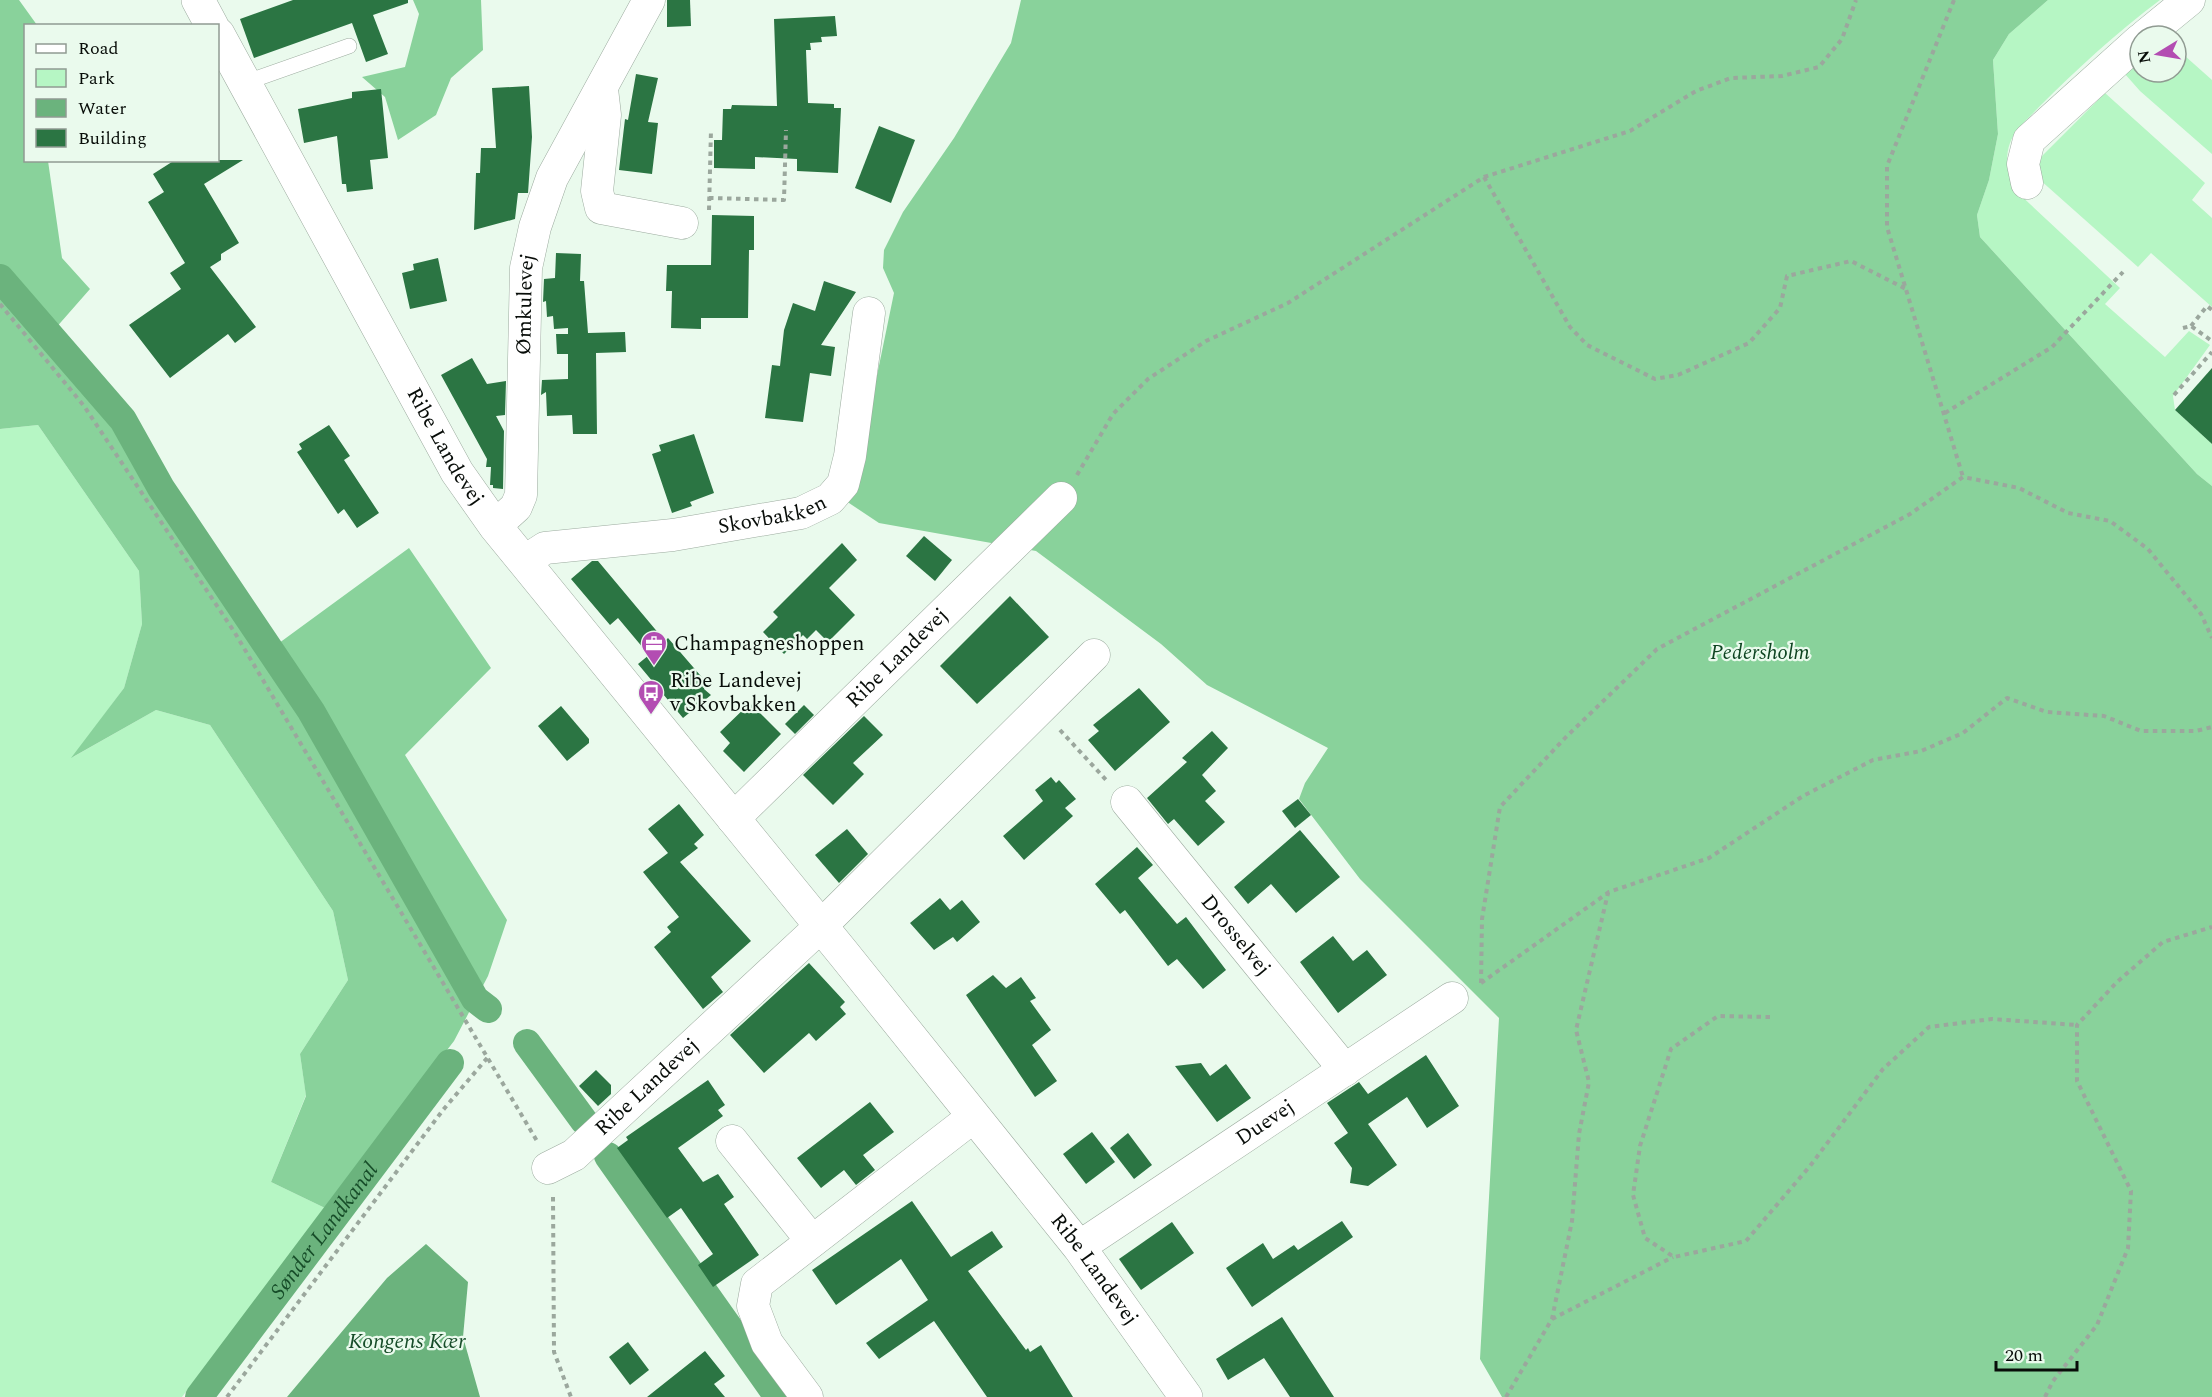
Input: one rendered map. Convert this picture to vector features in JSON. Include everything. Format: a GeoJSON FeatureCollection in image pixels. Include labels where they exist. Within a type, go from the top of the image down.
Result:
{"type":"FeatureCollection","features":[{"type":"Feature","properties":{"kind":"main road"},"geometry":{"type":"LineString","coordinates":[[198,0],[211,24]]}},
{"type":"Feature","properties":{"kind":"main road","name":"Ribe Landevej"},"geometry":{"type":"LineString","coordinates":[[219,36],[457,472],[495,526],[1079,1247],[1186,1397]]}},
{"type":"Feature","properties":{"kind":"street","name":"Ømkulevej"},"geometry":{"type":"LineString","coordinates":[[495,526],[516,507],[521,495],[526,268],[535,227],[552,178],[649,0]]}},
{"type":"Feature","properties":{"kind":"street"},"geometry":{"type":"LineString","coordinates":[[2160,24],[2189,0]]}},
{"type":"Feature","properties":{"kind":"street"},"geometry":{"type":"LineString","coordinates":[[2027,183],[2023,164],[2029,140],[2128,51]]}},
{"type":"Feature","properties":{"kind":"street"},"geometry":{"type":"LineString","coordinates":[[602,88],[605,115],[597,191],[601,208],[695,219]]}},
{"type":"Feature","properties":{"kind":"street","name":"Skovbakken"},"geometry":{"type":"LineString","coordinates":[[525,561],[545,548],[673,535],[801,513],[830,499],[843,484],[850,456],[869,313]]}},
{"type":"Feature","properties":{"kind":"street","name":"Ribe Landevej"},"geometry":{"type":"LineString","coordinates":[[733,819],[1061,498]]}},
{"type":"Feature","properties":{"kind":"street","name":"Ribe Landevej"},"geometry":{"type":"LineString","coordinates":[[548,1168],[574,1155],[820,926],[1094,655]]}},
{"type":"Feature","properties":{"kind":"street","name":"Drosselvej"},"geometry":{"type":"LineString","coordinates":[[1127,802],[1345,1070]]}},
{"type":"Feature","properties":{"kind":"street","name":"Duevej"},"geometry":{"type":"LineString","coordinates":[[1079,1247],[1452,998]]}},
{"type":"Feature","properties":{"kind":"street"},"geometry":{"type":"LineString","coordinates":[[807,1397],[767,1343],[753,1306],[757,1284],[973,1116]]}},
{"type":"Feature","properties":{"kind":"street"},"geometry":{"type":"LineString","coordinates":[[732,1141],[812,1241]]}},
{"type":"Feature","properties":{"kind":"lane"},"geometry":{"type":"LineString","coordinates":[[244,82],[350,46]]}},
{"type":"Feature","properties":{"kind":"path"},"geometry":{"type":"LineString","coordinates":[[1061,498],[1089,457],[1113,414],[1148,379],[1206,341],[1288,303],[1484,177],[1630,131],[1696,91],[1731,78],[1782,76],[1819,67],[1842,39],[1856,0]]}},
{"type":"Feature","properties":{"kind":"path"},"geometry":{"type":"LineString","coordinates":[[1954,0],[1887,166],[1887,227],[1963,477]]}},
{"type":"Feature","properties":{"kind":"path"},"geometry":{"type":"LineString","coordinates":[[695,219],[709,198],[711,130]]}},
{"type":"Feature","properties":{"kind":"path"},"geometry":{"type":"LineString","coordinates":[[709,198],[784,200],[786,130]]}},
{"type":"Feature","properties":{"kind":"path"},"geometry":{"type":"LineString","coordinates":[[1484,177],[1570,327],[1587,345],[1655,379],[1678,375],[1749,343],[1780,308],[1787,276],[1851,261],[1906,289]]}},
{"type":"Feature","properties":{"kind":"path"},"geometry":{"type":"LineString","coordinates":[[1945,412],[2052,347],[2123,272]]}},
{"type":"Feature","properties":{"kind":"path"},"geometry":{"type":"LineString","coordinates":[[0,304],[84,406],[235,633],[543,1152],[553,1194],[554,1352],[571,1397]]}},
{"type":"Feature","properties":{"kind":"path"},"geometry":{"type":"LineString","coordinates":[[2183,328],[2191,326],[2207,306],[2212,310]]}},
{"type":"Feature","properties":{"kind":"path"},"geometry":{"type":"LineString","coordinates":[[2191,326],[2212,341]]}},
{"type":"Feature","properties":{"kind":"path"},"geometry":{"type":"LineString","coordinates":[[2174,395],[2212,352]]}},
{"type":"Feature","properties":{"kind":"path"},"geometry":{"type":"LineString","coordinates":[[1481,983],[1482,919],[1500,807],[1566,737],[1657,649],[1910,514],[1963,477],[2019,488],[2068,513],[2110,521],[2148,549],[2202,614],[2212,638]]}},
{"type":"Feature","properties":{"kind":"path"},"geometry":{"type":"LineString","coordinates":[[1452,998],[1481,983],[1609,892],[1709,858],[1803,796],[1873,760],[1921,751],[1963,733],[2007,698],[2047,712],[2104,716],[2141,731],[2196,731],[2212,727]]}},
{"type":"Feature","properties":{"kind":"path"},"geometry":{"type":"LineString","coordinates":[[1039,708],[1127,802]]}},
{"type":"Feature","properties":{"kind":"path"},"geometry":{"type":"LineString","coordinates":[[1506,1397],[1552,1319],[1572,1221],[1579,1134],[1589,1082],[1576,1030],[1609,892]]}},
{"type":"Feature","properties":{"kind":"path"},"geometry":{"type":"LineString","coordinates":[[2045,1397],[2053,1381],[2097,1325],[2128,1248],[2131,1191],[2077,1081],[2077,1025],[2117,982],[2163,942],[2212,927]]}},
{"type":"Feature","properties":{"kind":"path"},"geometry":{"type":"LineString","coordinates":[[1674,1257],[1645,1238],[1633,1195],[1640,1146],[1671,1048],[1718,1016],[1770,1017]]}},
{"type":"Feature","properties":{"kind":"path"},"geometry":{"type":"LineString","coordinates":[[1552,1319],[1674,1257],[1746,1241],[1810,1166],[1883,1069],[1929,1027],[1992,1019],[2077,1025]]}},
{"type":"Feature","properties":{"kind":"path"},"geometry":{"type":"LineString","coordinates":[[227,1397],[443,1110],[488,1057]]}},
{"type":"Feature","properties":{"kind":"green space"},"geometry":{"type":"Polygon","coordinates":[[[0,0],[19,0],[36,24],[24,24],[24,162],[48,162],[62,258],[90,289],[54,330],[275,646],[409,548],[491,668],[405,755],[507,920],[488,976],[454,1041],[325,1208],[271,1182],[306,1096],[300,1054],[348,980],[333,911],[210,725],[156,710],[71,758],[124,688],[142,624],[139,571],[38,425],[0,429],[0,0]]]}},
{"type":"Feature","properties":{"kind":"green space"},"geometry":{"type":"Polygon","coordinates":[[[413,0],[481,0],[483,50],[451,78],[436,115],[398,140],[385,97],[362,77],[405,67],[419,14],[413,0]]]}},
{"type":"Feature","properties":{"kind":"green space","name":"Pedersholm"},"geometry":{"type":"Polygon","coordinates":[[[1021,0],[2048,0],[2009,34],[1993,60],[1998,134],[1989,180],[1977,215],[1980,237],[2197,474],[2212,486],[2212,1397],[1502,1397],[1480,1359],[1499,1018],[1360,879],[1299,799],[1305,783],[1328,748],[1207,685],[1161,644],[1036,551],[879,523],[846,501],[855,482],[894,293],[883,268],[884,250],[903,212],[954,138],[1011,43],[1021,0]]]}},
{"type":"Feature","properties":{"kind":"green space"},"geometry":{"type":"Polygon","coordinates":[[[2048,0],[2160,0],[2098,51],[2023,124],[2010,143],[2007,155],[2008,168],[2016,191],[2120,288],[2105,304],[2165,357],[2189,331],[2210,345],[2173,396],[2175,410],[2212,444],[2212,486],[2197,474],[1980,237],[1977,215],[1989,180],[1998,134],[1993,60],[2009,34],[2048,0]]]}},
{"type":"Feature","properties":{"kind":"green space"},"geometry":{"type":"Polygon","coordinates":[[[2188,59],[2212,80],[2212,154],[2134,84],[2188,84],[2188,59]]]}},
{"type":"Feature","properties":{"kind":"green space"},"geometry":{"type":"Polygon","coordinates":[[[2105,93],[2205,183],[2192,200],[2212,218],[2212,307],[2151,253],[2138,267],[2039,179],[2034,164],[2105,93]]]}},
{"type":"Feature","properties":{"kind":"green space"},"geometry":{"type":"Polygon","coordinates":[[[38,425],[139,571],[142,624],[124,688],[73,757],[156,710],[210,725],[333,911],[348,980],[300,1054],[306,1095],[271,1182],[325,1208],[182,1397],[0,1397],[0,429],[38,425]]]}},
{"type":"Feature","properties":{"kind":"water","name":"Kongens Kær"},"geometry":{"type":"Polygon","coordinates":[[[426,1244],[468,1282],[463,1337],[480,1397],[287,1397],[387,1278],[426,1244]]]}},
{"type":"Feature","properties":{"kind":"building"},"geometry":{"type":"Polygon","coordinates":[[[293,0],[408,0],[408,3],[373,15],[388,54],[366,62],[352,23],[254,58],[240,19],[293,0]]]}},
{"type":"Feature","properties":{"kind":"building"},"geometry":{"type":"Polygon","coordinates":[[[667,0],[690,0],[691,26],[667,27],[667,0]]]}},
{"type":"Feature","properties":{"kind":"building"},"geometry":{"type":"Polygon","coordinates":[[[835,16],[837,36],[821,37],[822,42],[810,43],[811,50],[806,50],[808,103],[834,104],[834,108],[841,108],[838,173],[797,171],[797,159],[755,157],[755,169],[714,168],[714,140],[722,140],[723,109],[731,109],[732,105],[777,106],[774,19],[835,16]]]}},
{"type":"Feature","properties":{"kind":"building"},"geometry":{"type":"Polygon","coordinates":[[[636,74],[658,78],[648,122],[658,123],[652,174],[619,170],[625,119],[628,120],[636,74]]]}},
{"type":"Feature","properties":{"kind":"building"},"geometry":{"type":"Polygon","coordinates":[[[529,86],[532,137],[528,193],[518,193],[515,219],[474,230],[476,173],[480,173],[481,148],[496,148],[492,88],[529,86]]]}},
{"type":"Feature","properties":{"kind":"building"},"geometry":{"type":"Polygon","coordinates":[[[381,89],[388,158],[370,160],[373,189],[347,192],[346,184],[342,184],[337,136],[304,143],[298,109],[352,98],[352,92],[381,89]]]}},
{"type":"Feature","properties":{"kind":"building"},"geometry":{"type":"Polygon","coordinates":[[[879,126],[915,140],[891,203],[855,188],[879,126]]]}},
{"type":"Feature","properties":{"kind":"building"},"geometry":{"type":"Polygon","coordinates":[[[243,160],[204,184],[239,243],[221,254],[221,260],[210,267],[256,327],[235,343],[228,334],[170,378],[129,325],[181,289],[170,273],[185,263],[148,202],[164,192],[153,174],[172,162],[243,160]]]}},
{"type":"Feature","properties":{"kind":"building"},"geometry":{"type":"Polygon","coordinates":[[[712,215],[754,216],[754,250],[749,250],[748,318],[701,318],[701,329],[671,328],[672,291],[666,291],[667,265],[711,265],[712,215]]]}},
{"type":"Feature","properties":{"kind":"building"},"geometry":{"type":"Polygon","coordinates":[[[556,253],[581,254],[580,281],[584,281],[588,333],[625,332],[626,352],[596,353],[597,434],[573,434],[572,415],[547,416],[546,392],[541,395],[542,380],[568,379],[568,354],[557,354],[556,334],[568,334],[568,328],[554,329],[553,316],[547,317],[546,301],[543,302],[544,279],[555,278],[556,253]]]}},
{"type":"Feature","properties":{"kind":"building"},"geometry":{"type":"Polygon","coordinates":[[[438,258],[447,301],[410,309],[402,273],[414,270],[413,264],[438,258]]]}},
{"type":"Feature","properties":{"kind":"building"},"geometry":{"type":"Polygon","coordinates":[[[824,281],[856,292],[821,345],[835,347],[831,376],[810,373],[803,422],[765,418],[772,365],[780,366],[784,330],[793,303],[815,311],[824,281]]]}},
{"type":"Feature","properties":{"kind":"building"},"geometry":{"type":"Polygon","coordinates":[[[472,358],[487,384],[506,381],[505,415],[496,416],[504,431],[503,489],[493,488],[493,485],[490,485],[491,467],[486,467],[487,459],[441,375],[472,358]]]}},
{"type":"Feature","properties":{"kind":"building"},"geometry":{"type":"Polygon","coordinates":[[[2212,368],[2212,444],[2175,410],[2212,368]]]}},
{"type":"Feature","properties":{"kind":"building"},"geometry":{"type":"Polygon","coordinates":[[[329,425],[350,456],[344,460],[379,513],[357,528],[344,509],[338,514],[297,452],[302,449],[299,444],[329,425]]]}},
{"type":"Feature","properties":{"kind":"building"},"geometry":{"type":"Polygon","coordinates":[[[694,434],[714,493],[690,502],[692,506],[672,513],[652,454],[661,451],[659,445],[694,434]]]}},
{"type":"Feature","properties":{"kind":"building"},"geometry":{"type":"Polygon","coordinates":[[[924,536],[952,560],[935,581],[906,556],[924,536]]]}},
{"type":"Feature","properties":{"kind":"building"},"geometry":{"type":"Polygon","coordinates":[[[842,543],[857,560],[829,588],[855,615],[828,642],[816,630],[807,639],[803,635],[784,654],[763,632],[778,617],[773,612],[842,543]]]}},
{"type":"Feature","properties":{"kind":"building"},"geometry":{"type":"Polygon","coordinates":[[[592,561],[598,561],[665,641],[668,638],[706,682],[704,689],[711,695],[683,718],[638,664],[649,655],[618,618],[610,625],[571,579],[592,561]]]}},
{"type":"Feature","properties":{"kind":"building"},"geometry":{"type":"Polygon","coordinates":[[[1010,596],[1049,637],[977,704],[940,666],[1010,596]]]}},
{"type":"Feature","properties":{"kind":"building"},"geometry":{"type":"Polygon","coordinates":[[[1139,688],[1170,722],[1115,771],[1088,740],[1099,731],[1093,725],[1139,688]]]}},
{"type":"Feature","properties":{"kind":"building"},"geometry":{"type":"Polygon","coordinates":[[[750,703],[781,734],[744,772],[723,751],[730,743],[720,732],[750,703]]]}},
{"type":"Feature","properties":{"kind":"building"},"geometry":{"type":"Polygon","coordinates":[[[804,705],[814,715],[795,734],[785,724],[804,705]]]}},
{"type":"Feature","properties":{"kind":"building"},"geometry":{"type":"Polygon","coordinates":[[[561,706],[589,739],[589,743],[567,761],[538,726],[561,706]]]}},
{"type":"Feature","properties":{"kind":"building"},"geometry":{"type":"Polygon","coordinates":[[[864,716],[883,735],[853,763],[864,774],[833,805],[803,775],[864,716]]]}},
{"type":"Feature","properties":{"kind":"building"},"geometry":{"type":"Polygon","coordinates":[[[1212,731],[1228,748],[1202,775],[1216,791],[1205,801],[1225,822],[1198,846],[1174,819],[1168,824],[1147,798],[1187,762],[1182,758],[1212,731]]]}},
{"type":"Feature","properties":{"kind":"building"},"geometry":{"type":"Polygon","coordinates":[[[1051,777],[1056,783],[1059,780],[1076,799],[1065,808],[1073,816],[1024,860],[1003,836],[1043,801],[1035,790],[1051,777]]]}},
{"type":"Feature","properties":{"kind":"building"},"geometry":{"type":"Polygon","coordinates":[[[1298,799],[1311,815],[1295,828],[1282,811],[1298,799]]]}},
{"type":"Feature","properties":{"kind":"building"},"geometry":{"type":"Polygon","coordinates":[[[679,804],[704,835],[694,844],[698,848],[680,862],[751,941],[711,977],[723,992],[703,1009],[654,947],[671,932],[667,927],[679,917],[643,872],[668,853],[648,829],[679,804]]]}},
{"type":"Feature","properties":{"kind":"building"},"geometry":{"type":"Polygon","coordinates":[[[847,829],[868,854],[839,883],[815,855],[847,829]]]}},
{"type":"Feature","properties":{"kind":"building"},"geometry":{"type":"Polygon","coordinates":[[[1300,830],[1340,877],[1296,913],[1271,884],[1248,904],[1234,887],[1300,830]]]}},
{"type":"Feature","properties":{"kind":"building"},"geometry":{"type":"Polygon","coordinates":[[[1137,847],[1153,865],[1138,878],[1177,924],[1186,917],[1226,970],[1203,989],[1177,959],[1168,966],[1125,910],[1120,914],[1095,884],[1137,847]]]}},
{"type":"Feature","properties":{"kind":"building"},"geometry":{"type":"Polygon","coordinates":[[[940,898],[950,910],[962,900],[980,922],[957,942],[953,937],[934,950],[910,923],[940,898]]]}},
{"type":"Feature","properties":{"kind":"building"},"geometry":{"type":"Polygon","coordinates":[[[1333,936],[1353,961],[1367,950],[1387,975],[1338,1013],[1300,962],[1333,936]]]}},
{"type":"Feature","properties":{"kind":"building"},"geometry":{"type":"Polygon","coordinates":[[[809,963],[845,1002],[840,1007],[846,1014],[816,1041],[809,1033],[764,1073],[730,1035],[809,963]]]}},
{"type":"Feature","properties":{"kind":"building"},"geometry":{"type":"Polygon","coordinates":[[[993,975],[1006,988],[1021,977],[1036,998],[1030,1001],[1051,1030],[1032,1045],[1057,1081],[1035,1097],[966,995],[993,975]]]}},
{"type":"Feature","properties":{"kind":"building"},"geometry":{"type":"Polygon","coordinates":[[[1426,1055],[1459,1106],[1427,1128],[1407,1097],[1368,1124],[1397,1165],[1368,1186],[1350,1183],[1352,1168],[1334,1143],[1348,1133],[1327,1103],[1359,1082],[1368,1094],[1426,1055]]]}},
{"type":"Feature","properties":{"kind":"building"},"geometry":{"type":"Polygon","coordinates":[[[1201,1063],[1210,1076],[1226,1064],[1251,1098],[1217,1122],[1175,1066],[1201,1063]]]}},
{"type":"Feature","properties":{"kind":"building"},"geometry":{"type":"Polygon","coordinates":[[[596,1070],[611,1085],[611,1094],[598,1106],[579,1086],[596,1070]]]}},
{"type":"Feature","properties":{"kind":"building"},"geometry":{"type":"Polygon","coordinates":[[[708,1080],[725,1105],[718,1110],[723,1116],[678,1148],[703,1182],[718,1174],[734,1197],[724,1204],[759,1255],[713,1287],[698,1265],[713,1254],[681,1208],[667,1218],[617,1148],[628,1140],[626,1137],[708,1080]]]}},
{"type":"Feature","properties":{"kind":"building"},"geometry":{"type":"Polygon","coordinates":[[[870,1102],[894,1132],[863,1155],[875,1170],[856,1185],[844,1170],[821,1188],[797,1158],[870,1102]]]}},
{"type":"Feature","properties":{"kind":"building"},"geometry":{"type":"Polygon","coordinates":[[[1092,1132],[1115,1162],[1086,1184],[1063,1154],[1092,1132]]]}},
{"type":"Feature","properties":{"kind":"building"},"geometry":{"type":"Polygon","coordinates":[[[1128,1133],[1152,1165],[1134,1179],[1110,1148],[1128,1133]]]}},
{"type":"Feature","properties":{"kind":"building"},"geometry":{"type":"Polygon","coordinates":[[[912,1201],[951,1257],[992,1231],[1003,1247],[968,1271],[1026,1350],[1028,1348],[1030,1352],[1041,1345],[1073,1397],[987,1397],[934,1321],[879,1359],[866,1343],[928,1300],[901,1259],[836,1305],[812,1270],[912,1201]]]}},
{"type":"Feature","properties":{"kind":"building"},"geometry":{"type":"Polygon","coordinates":[[[1342,1221],[1353,1237],[1252,1307],[1226,1268],[1263,1243],[1273,1259],[1294,1245],[1298,1250],[1342,1221]]]}},
{"type":"Feature","properties":{"kind":"building"},"geometry":{"type":"Polygon","coordinates":[[[1172,1222],[1194,1253],[1141,1290],[1119,1259],[1172,1222]]]}},
{"type":"Feature","properties":{"kind":"building"},"geometry":{"type":"Polygon","coordinates":[[[1282,1317],[1334,1397],[1290,1397],[1264,1358],[1228,1380],[1216,1359],[1282,1317]]]}},
{"type":"Feature","properties":{"kind":"building"},"geometry":{"type":"Polygon","coordinates":[[[628,1342],[649,1370],[630,1385],[609,1357],[628,1342]]]}},
{"type":"Feature","properties":{"kind":"building"},"geometry":{"type":"Polygon","coordinates":[[[705,1351],[725,1376],[714,1384],[725,1397],[647,1397],[705,1351]]]}},
{"type":"Feature","properties":{"kind":"waterway"},"geometry":{"type":"LineString","coordinates":[[0,278],[123,420],[161,488],[311,711],[475,999],[488,1009]]}},
{"type":"Feature","properties":{"kind":"waterway","name":"Sønder Landkanal"},"geometry":{"type":"LineString","coordinates":[[527,1043],[584,1121]]}},
{"type":"Feature","properties":{"kind":"waterway","name":"Sønder Landkanal"},"geometry":{"type":"LineString","coordinates":[[199,1397],[450,1063]]}},
{"type":"Feature","properties":{"kind":"waterway","name":"Sønder Landkanal"},"geometry":{"type":"LineString","coordinates":[[608,1156],[778,1397]]}},
{"type":"Feature","properties":{"kind":"place","name":"Champagneshoppen"},"geometry":{"type":"Point","coordinates":[654,667]}},
{"type":"Feature","properties":{"kind":"place","name":"Ribe Landevej v Skovbakken"},"geometry":{"type":"Point","coordinates":[651,716]}}]}
